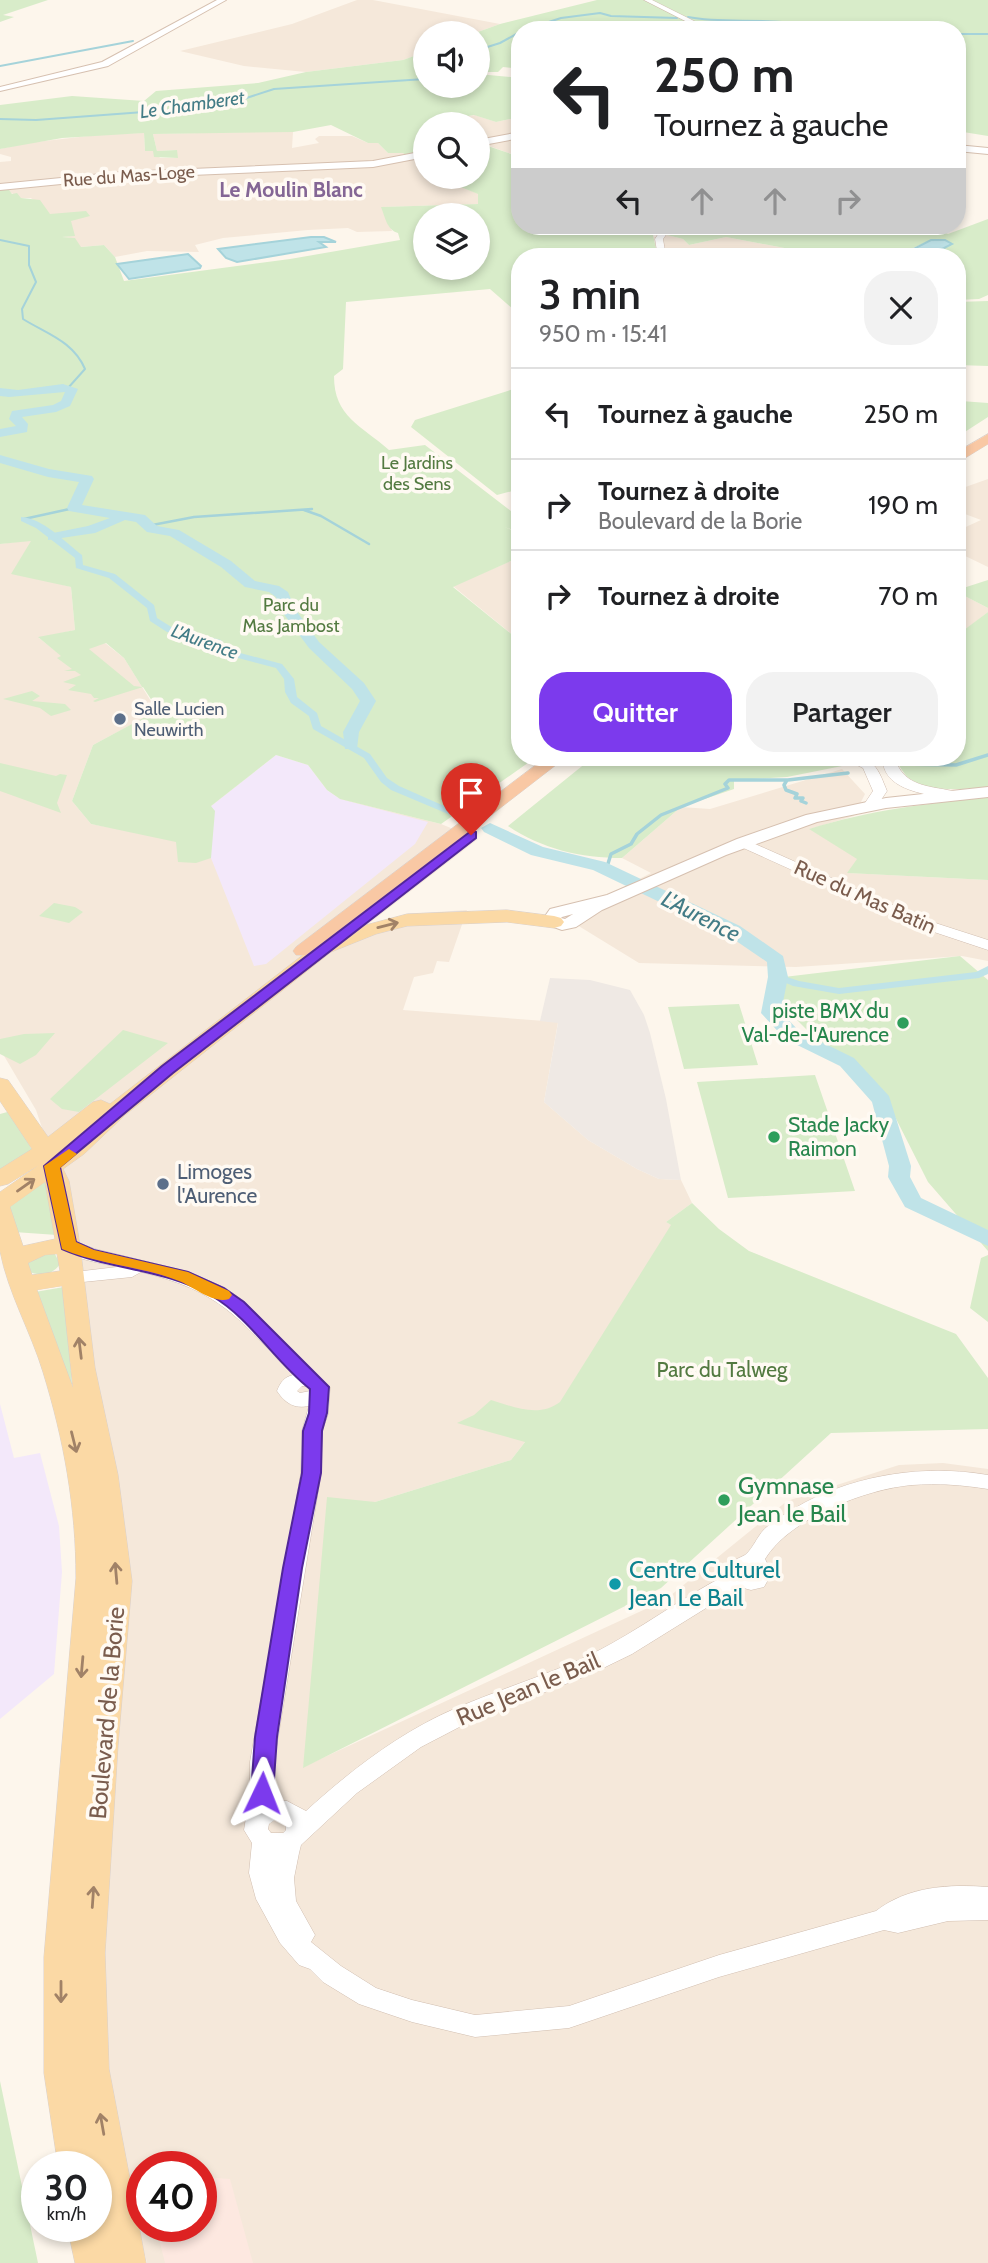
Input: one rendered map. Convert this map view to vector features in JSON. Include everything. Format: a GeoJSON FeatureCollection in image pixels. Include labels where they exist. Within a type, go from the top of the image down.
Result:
{"type":"FeatureCollection","features":[{"type":"Feature","properties":{"kind":"highway"},"geometry":{"type":"LineString","coordinates":[[966,443],[988,429]]}},
{"type":"Feature","properties":{"kind":"highway"},"geometry":{"type":"LineString","coordinates":[[966,453],[988,438]]}},
{"type":"Feature","properties":{"kind":"highway"},"geometry":{"type":"LineString","coordinates":[[314,950],[546,766]]}},
{"type":"Feature","properties":{"kind":"highway"},"geometry":{"type":"LineString","coordinates":[[314,950],[559,766]]}},
{"type":"Feature","properties":{"kind":"main road"},"geometry":{"type":"LineString","coordinates":[[0,89],[106,64],[222,0]]}},
{"type":"Feature","properties":{"kind":"main road"},"geometry":{"type":"LineString","coordinates":[[490,141],[511,137]]}},
{"type":"Feature","properties":{"kind":"main road"},"geometry":{"type":"LineString","coordinates":[[966,149],[988,151]]}},
{"type":"Feature","properties":{"kind":"main road","name":"Rue du Mas-Loge"},"geometry":{"type":"LineString","coordinates":[[0,187],[132,174],[373,164],[413,156]]}},
{"type":"Feature","properties":{"kind":"main road"},"geometry":{"type":"LineString","coordinates":[[0,1203],[48,1158],[76,1126],[314,950],[369,930],[407,920],[507,916],[566,917],[786,826],[900,800],[988,792]]}},
{"type":"Feature","properties":{"kind":"main road"},"geometry":{"type":"LineString","coordinates":[[0,1179],[48,1158],[158,1077],[314,950]]}},
{"type":"Feature","properties":{"kind":"main road","name":"Boulevard de la Borie"},"geometry":{"type":"LineString","coordinates":[[4,1096],[32,1129],[48,1158],[54,1246],[74,1287],[82,1368],[104,1475],[118,1581],[103,1745],[89,1953],[92,2068],[128,2263]]}},
{"type":"Feature","properties":{"kind":"main road"},"geometry":{"type":"LineString","coordinates":[[32,1129],[62,1130],[76,1126]]}},
{"type":"Feature","properties":{"kind":"main road","name":"Boulevard de la Borie"},"geometry":{"type":"LineString","coordinates":[[0,1210],[13,1255],[56,1372],[84,1479],[90,1527],[90,1578],[61,1957],[61,2073],[74,2151]]}},
{"type":"Feature","properties":{"kind":"main road"},"geometry":{"type":"LineString","coordinates":[[13,1255],[54,1246]]}},
{"type":"Feature","properties":{"kind":"main road"},"geometry":{"type":"LineString","coordinates":[[13,1255],[74,1287]]}},
{"type":"Feature","properties":{"kind":"main road"},"geometry":{"type":"LineString","coordinates":[[88,2242],[93,2263]]}},
{"type":"Feature","properties":{"kind":"street"},"geometry":{"type":"LineString","coordinates":[[647,0],[690,21]]}},
{"type":"Feature","properties":{"kind":"street"},"geometry":{"type":"LineString","coordinates":[[869,766],[880,791],[900,800],[910,785]]}},
{"type":"Feature","properties":{"kind":"street"},"geometry":{"type":"LineString","coordinates":[[889,766],[895,775],[910,785],[953,795]]}},
{"type":"Feature","properties":{"kind":"street"},"geometry":{"type":"LineString","coordinates":[[870,806],[880,791]]}},
{"type":"Feature","properties":{"kind":"street","name":"Rue du Mas Batin"},"geometry":{"type":"LineString","coordinates":[[744,843],[921,923],[988,945]]}},
{"type":"Feature","properties":{"kind":"street"},"geometry":{"type":"LineString","coordinates":[[54,1246],[170,1272],[218,1292],[238,1306],[278,1347],[303,1389],[312,1431],[311,1473],[266,1737],[285,1817],[281,1887],[291,1917],[319,1961]]}},
{"type":"Feature","properties":{"kind":"street"},"geometry":{"type":"LineString","coordinates":[[74,1287],[106,1272],[121,1270],[156,1275],[245,1316]]}},
{"type":"Feature","properties":{"kind":"street","name":"Rue Jean le Bail"},"geometry":{"type":"LineString","coordinates":[[285,1817],[321,1809],[413,1741],[461,1716],[583,1668],[624,1648],[746,1570],[773,1533],[817,1508],[869,1488],[902,1479],[964,1478],[988,1482]]}},
{"type":"Feature","properties":{"kind":"street"},"geometry":{"type":"LineString","coordinates":[[285,1817],[267,1812],[261,1831],[261,1873],[263,1887],[273,1911],[296,1944],[308,1957],[319,1961],[356,1990],[379,2000],[475,2026],[569,2017],[719,1966],[884,1919],[898,1922],[948,1911],[988,1910]]}},
{"type":"Feature","properties":{"kind":"street"},"geometry":{"type":"LineString","coordinates":[[261,1831],[278,1844],[285,1817]]}},
{"type":"Feature","properties":{"kind":"street"},"geometry":{"type":"LineString","coordinates":[[884,1919],[893,1910],[939,1896],[988,1897]]}},
{"type":"Feature","properties":{"kind":"shaded area"},"geometry":{"type":"Polygon","coordinates":[[[357,0],[373,0],[484,21],[413,21],[413,56],[403,60],[306,72],[244,66],[180,51],[292,24],[357,0]]]}},
{"type":"Feature","properties":{"kind":"shaded area"},"geometry":{"type":"Polygon","coordinates":[[[511,119],[511,154],[490,146],[490,120],[496,122],[511,119]]]}},
{"type":"Feature","properties":{"kind":"shaded area"},"geometry":{"type":"Polygon","coordinates":[[[288,131],[293,132],[292,148],[319,143],[315,139],[319,136],[352,136],[368,143],[378,143],[388,153],[413,155],[413,189],[466,189],[479,194],[478,203],[413,203],[413,206],[382,207],[392,231],[357,232],[348,228],[308,230],[223,238],[195,245],[199,252],[147,251],[115,257],[104,245],[80,247],[71,238],[62,237],[70,236],[31,198],[21,198],[0,187],[0,162],[11,161],[11,157],[0,154],[0,149],[27,143],[106,134],[144,133],[145,151],[154,151],[160,158],[177,158],[177,150],[157,151],[153,134],[288,131]]]}},
{"type":"Feature","properties":{"kind":"shaded area"},"geometry":{"type":"Polygon","coordinates":[[[667,235],[683,239],[689,245],[726,237],[784,248],[656,248],[654,237],[667,235]]]}},
{"type":"Feature","properties":{"kind":"shaded area"},"geometry":{"type":"Polygon","coordinates":[[[988,479],[988,567],[966,556],[966,527],[981,520],[966,514],[966,487],[988,479]]]}},
{"type":"Feature","properties":{"kind":"shaded area"},"geometry":{"type":"Polygon","coordinates":[[[31,541],[56,583],[71,587],[75,630],[39,638],[62,656],[105,643],[124,658],[157,711],[93,745],[72,801],[91,824],[210,846],[215,811],[210,807],[260,768],[340,799],[441,824],[478,839],[367,925],[421,913],[467,910],[449,962],[437,961],[433,973],[414,977],[403,1010],[558,1022],[544,1102],[588,1140],[637,1169],[659,1179],[681,1180],[692,1203],[666,1222],[675,1227],[570,1397],[545,1416],[511,1460],[375,1502],[303,1767],[665,1600],[787,1501],[899,1465],[943,1463],[988,1469],[988,2263],[147,2263],[142,2242],[217,2242],[217,2151],[126,2151],[126,2178],[101,2045],[123,1545],[90,1361],[80,1240],[36,1110],[0,1049],[0,544],[31,541]]]}},
{"type":"Feature","properties":{"kind":"shaded area"},"geometry":{"type":"Polygon","coordinates":[[[511,561],[511,634],[453,586],[511,561]]]}},
{"type":"Feature","properties":{"kind":"shaded area"},"geometry":{"type":"Polygon","coordinates":[[[966,597],[988,608],[988,612],[966,629],[966,597]]]}},
{"type":"Feature","properties":{"kind":"shaded area"},"geometry":{"type":"Polygon","coordinates":[[[276,755],[308,765],[327,790],[340,799],[428,822],[415,844],[266,964],[254,966],[211,858],[210,807],[276,755]]]}},
{"type":"Feature","properties":{"kind":"shaded area"},"geometry":{"type":"Polygon","coordinates":[[[842,769],[865,794],[854,816],[810,829],[858,859],[848,873],[988,880],[988,961],[962,956],[796,967],[639,963],[564,917],[651,873],[622,858],[681,807],[710,809],[842,769]]]}},
{"type":"Feature","properties":{"kind":"shaded area"},"geometry":{"type":"Polygon","coordinates":[[[550,978],[590,980],[630,990],[644,1015],[650,1033],[681,1180],[659,1179],[637,1169],[588,1140],[544,1102],[558,1023],[540,1021],[550,978]]]}},
{"type":"Feature","properties":{"kind":"shaded area"},"geometry":{"type":"Polygon","coordinates":[[[0,1404],[14,1458],[40,1453],[59,1526],[62,1572],[54,1674],[0,1719],[0,1404]]]}},
{"type":"Feature","properties":{"kind":"shaded area"},"geometry":{"type":"Polygon","coordinates":[[[217,2178],[230,2179],[253,2263],[165,2263],[160,2242],[217,2242],[217,2178]]]}},
{"type":"Feature","properties":{"kind":"green space"},"geometry":{"type":"Polygon","coordinates":[[[0,0],[48,0],[3,15],[14,17],[0,22],[0,0]]]}},
{"type":"Feature","properties":{"kind":"green space"},"geometry":{"type":"Polygon","coordinates":[[[597,0],[988,0],[988,136],[966,132],[966,21],[512,21],[597,0]]]}},
{"type":"Feature","properties":{"kind":"green space"},"geometry":{"type":"Polygon","coordinates":[[[511,21],[511,68],[503,67],[498,72],[490,72],[490,28],[511,21]]]}},
{"type":"Feature","properties":{"kind":"green space"},"geometry":{"type":"Polygon","coordinates":[[[413,56],[413,98],[490,98],[490,75],[511,77],[511,119],[496,122],[490,120],[490,112],[413,112],[413,155],[407,156],[403,153],[388,153],[378,143],[368,143],[331,125],[293,132],[153,134],[157,151],[177,150],[178,158],[154,157],[153,151],[145,151],[144,133],[62,138],[0,149],[0,105],[72,96],[144,101],[156,91],[258,83],[306,72],[403,60],[413,56]]]}},
{"type":"Feature","properties":{"kind":"green space"},"geometry":{"type":"Polygon","coordinates":[[[490,147],[511,154],[511,235],[653,235],[656,248],[511,248],[511,307],[490,289],[346,302],[343,369],[334,376],[335,390],[344,411],[389,450],[425,445],[511,511],[511,529],[504,527],[511,530],[511,561],[453,587],[511,634],[511,766],[524,766],[441,824],[340,799],[327,790],[308,765],[276,755],[211,806],[215,811],[211,858],[196,863],[178,862],[176,842],[91,824],[72,801],[93,745],[158,710],[143,687],[95,702],[93,701],[99,698],[94,698],[91,694],[68,690],[76,685],[63,682],[81,675],[75,671],[64,671],[72,669],[57,658],[61,656],[38,637],[75,630],[71,587],[11,574],[31,541],[0,544],[0,187],[6,186],[12,194],[17,193],[21,198],[40,200],[50,214],[86,211],[90,216],[71,221],[75,236],[62,237],[75,238],[81,247],[104,245],[115,257],[124,281],[290,259],[400,240],[398,233],[389,226],[381,207],[413,206],[413,280],[490,280],[490,203],[478,203],[478,194],[466,189],[490,189],[490,147]],[[106,643],[89,649],[134,686],[142,687],[124,658],[106,643]]]}},
{"type":"Feature","properties":{"kind":"green space"},"geometry":{"type":"Polygon","coordinates":[[[988,219],[988,295],[979,299],[966,300],[966,248],[940,248],[945,240],[931,240],[913,248],[784,248],[726,237],[689,245],[683,239],[667,235],[966,235],[966,227],[988,219]]]}},
{"type":"Feature","properties":{"kind":"green space"},"geometry":{"type":"Polygon","coordinates":[[[988,301],[988,366],[966,365],[966,302],[988,301]]]}},
{"type":"Feature","properties":{"kind":"green space"},"geometry":{"type":"Polygon","coordinates":[[[511,390],[511,491],[497,495],[411,427],[415,420],[511,390]]]}},
{"type":"Feature","properties":{"kind":"green space"},"geometry":{"type":"Polygon","coordinates":[[[966,401],[988,403],[988,417],[966,431],[966,401]]]}},
{"type":"Feature","properties":{"kind":"green space"},"geometry":{"type":"Polygon","coordinates":[[[988,580],[988,608],[966,597],[966,587],[988,580]]]}},
{"type":"Feature","properties":{"kind":"green space"},"geometry":{"type":"Polygon","coordinates":[[[988,612],[988,787],[948,789],[928,786],[908,777],[900,766],[966,766],[966,628],[988,612]]]}},
{"type":"Feature","properties":{"kind":"green space"},"geometry":{"type":"Polygon","coordinates":[[[32,691],[40,696],[32,701],[65,704],[71,710],[51,716],[40,708],[3,699],[32,691]]]}},
{"type":"Feature","properties":{"kind":"green space"},"geometry":{"type":"Polygon","coordinates":[[[0,763],[56,776],[67,775],[57,803],[61,813],[0,791],[0,763]]]}},
{"type":"Feature","properties":{"kind":"green space"},"geometry":{"type":"Polygon","coordinates":[[[582,766],[842,766],[787,777],[734,780],[734,789],[681,807],[622,858],[562,851],[534,841],[508,826],[582,766]]]}},
{"type":"Feature","properties":{"kind":"green space"},"geometry":{"type":"Polygon","coordinates":[[[988,797],[988,880],[847,873],[857,859],[809,829],[876,812],[988,797]]]}},
{"type":"Feature","properties":{"kind":"green space"},"geometry":{"type":"Polygon","coordinates":[[[54,903],[75,907],[83,912],[69,923],[39,916],[54,903]]]}},
{"type":"Feature","properties":{"kind":"green space"},"geometry":{"type":"Polygon","coordinates":[[[960,956],[988,980],[988,1251],[928,1182],[883,1093],[815,1038],[782,1005],[784,977],[960,956]]]}},
{"type":"Feature","properties":{"kind":"green space"},"geometry":{"type":"Polygon","coordinates":[[[739,1004],[758,1065],[684,1069],[668,1007],[739,1004]]]}},
{"type":"Feature","properties":{"kind":"green space"},"geometry":{"type":"Polygon","coordinates":[[[123,1030],[168,1043],[79,1112],[62,1109],[50,1099],[123,1030]]]}},
{"type":"Feature","properties":{"kind":"green space"},"geometry":{"type":"Polygon","coordinates":[[[55,1033],[36,1055],[20,1064],[0,1054],[0,1039],[24,1034],[55,1033]]]}},
{"type":"Feature","properties":{"kind":"green space","name":"Stade Jacky Raimon"},"geometry":{"type":"Polygon","coordinates":[[[815,1075],[855,1191],[728,1198],[697,1082],[815,1075]]]}},
{"type":"Feature","properties":{"kind":"green space"},"geometry":{"type":"Polygon","coordinates":[[[11,1111],[33,1152],[0,1174],[0,1114],[11,1111]]]}},
{"type":"Feature","properties":{"kind":"green space"},"geometry":{"type":"Polygon","coordinates":[[[46,1179],[57,1235],[14,1232],[7,1203],[46,1179]]]}},
{"type":"Feature","properties":{"kind":"green space","name":"Parc du Talweg"},"geometry":{"type":"Polygon","coordinates":[[[692,1203],[719,1229],[749,1251],[956,1334],[988,1378],[988,1429],[831,1433],[661,1588],[303,1768],[327,1497],[375,1502],[511,1460],[525,1442],[457,1423],[474,1415],[491,1400],[526,1410],[544,1409],[560,1402],[671,1225],[666,1222],[692,1203]]]}},
{"type":"Feature","properties":{"kind":"green space"},"geometry":{"type":"Polygon","coordinates":[[[33,1254],[55,1254],[60,1264],[50,1273],[32,1273],[28,1271],[26,1260],[33,1254]]]}},
{"type":"Feature","properties":{"kind":"green space"},"geometry":{"type":"Polygon","coordinates":[[[988,1255],[988,1322],[970,1308],[981,1258],[988,1255]]]}},
{"type":"Feature","properties":{"kind":"green space"},"geometry":{"type":"Polygon","coordinates":[[[64,1287],[72,1384],[68,1384],[35,1292],[64,1287]]]}},
{"type":"Feature","properties":{"kind":"green space"},"geometry":{"type":"Polygon","coordinates":[[[0,2081],[21,2182],[21,2242],[34,2242],[38,2263],[0,2263],[0,2081]]]}},
{"type":"Feature","properties":{"kind":"water"},"geometry":{"type":"Polygon","coordinates":[[[324,237],[336,242],[319,242],[326,247],[237,262],[226,258],[218,249],[324,237]]]}},
{"type":"Feature","properties":{"kind":"water"},"geometry":{"type":"Polygon","coordinates":[[[931,240],[945,240],[952,244],[944,248],[915,248],[931,240]]]}},
{"type":"Feature","properties":{"kind":"water"},"geometry":{"type":"Polygon","coordinates":[[[188,254],[200,268],[129,279],[117,264],[188,254]]]}},
{"type":"Feature","properties":{"kind":"waterway","name":"Le Chamberet"},"geometry":{"type":"LineString","coordinates":[[552,21],[600,13],[611,16],[677,18]]}},
{"type":"Feature","properties":{"kind":"waterway","name":"Le Chamberet"},"geometry":{"type":"LineString","coordinates":[[688,17],[746,21]]}},
{"type":"Feature","properties":{"kind":"waterway","name":"Le Chamberet"},"geometry":{"type":"LineString","coordinates":[[966,34],[988,34]]}},
{"type":"Feature","properties":{"kind":"waterway","name":"Le Chamberet"},"geometry":{"type":"LineString","coordinates":[[490,46],[511,37]]}},
{"type":"Feature","properties":{"kind":"waterway"},"geometry":{"type":"LineString","coordinates":[[0,66],[133,41]]}},
{"type":"Feature","properties":{"kind":"waterway","name":"Le Chamberet"},"geometry":{"type":"LineString","coordinates":[[0,119],[36,120],[171,110],[234,102],[274,89],[413,80]]}},
{"type":"Feature","properties":{"kind":"waterway"},"geometry":{"type":"LineString","coordinates":[[0,240],[29,246],[29,265],[36,282],[22,309],[23,319],[58,339],[80,359],[85,369],[68,388]]}},
{"type":"Feature","properties":{"kind":"waterway","name":"L'Aurence"},"geometry":{"type":"LineString","coordinates":[[0,392],[72,389],[66,403],[56,408],[17,414],[15,419],[22,424],[22,429],[0,433]]}},
{"type":"Feature","properties":{"kind":"waterway","name":"L'Aurence"},"geometry":{"type":"LineString","coordinates":[[0,459],[48,473],[87,479],[74,508],[123,515]]}},
{"type":"Feature","properties":{"kind":"waterway","name":"L'Aurence"},"geometry":{"type":"LineString","coordinates":[[24,519],[74,508]]}},
{"type":"Feature","properties":{"kind":"waterway"},"geometry":{"type":"LineString","coordinates":[[147,526],[194,517],[312,509]]}},
{"type":"Feature","properties":{"kind":"waterway"},"geometry":{"type":"LineString","coordinates":[[304,510],[321,516],[369,544]]}},
{"type":"Feature","properties":{"kind":"waterway","name":"L'Aurence"},"geometry":{"type":"LineString","coordinates":[[53,537],[99,528],[123,515]]}},
{"type":"Feature","properties":{"kind":"waterway","name":"L'Aurence"},"geometry":{"type":"LineString","coordinates":[[123,515],[140,518],[152,529],[174,533],[226,564],[250,584],[274,589],[283,595],[288,609],[314,645],[358,686],[368,701],[351,732],[351,745]]}},
{"type":"Feature","properties":{"kind":"waterway","name":"L'Aurence"},"geometry":{"type":"LineString","coordinates":[[24,519],[39,526],[79,557],[79,566],[112,576],[151,607],[153,619],[170,630],[218,642],[226,652],[279,666],[289,679],[292,697],[314,715],[316,727],[367,756],[384,780],[395,788],[464,817]]}},
{"type":"Feature","properties":{"kind":"waterway"},"geometry":{"type":"LineString","coordinates":[[966,762],[988,755]]}},
{"type":"Feature","properties":{"kind":"waterway"},"geometry":{"type":"LineString","coordinates":[[787,780],[848,773]]}},
{"type":"Feature","properties":{"kind":"waterway"},"geometry":{"type":"LineString","coordinates":[[606,870],[611,854],[631,844],[637,834],[661,815],[728,788],[725,784],[729,780],[787,780]]}},
{"type":"Feature","properties":{"kind":"waterway"},"geometry":{"type":"LineString","coordinates":[[787,780],[784,785],[786,790],[797,794],[795,798],[803,798],[801,801],[806,803]]}},
{"type":"Feature","properties":{"kind":"waterway","name":"L'Aurence"},"geometry":{"type":"LineString","coordinates":[[490,828],[537,851],[599,866],[733,930],[776,960],[778,977],[771,1013],[792,1035],[847,1062],[882,1100],[900,1166],[899,1177],[913,1202],[988,1239]]}},
{"type":"Feature","properties":{"kind":"waterway","name":"L'Aurence"},"geometry":{"type":"LineString","coordinates":[[778,977],[797,984],[839,991],[979,975],[988,969]]}},
{"type":"Feature","properties":{"kind":"slow traffic"},"geometry":{"type":"LineString","coordinates":[[69,1154],[52,1166],[68,1245],[89,1254],[182,1276],[223,1295]]}},
{"type":"Feature","properties":{"kind":"place","name":"Salle Lucien Neuwirth"},"geometry":{"type":"Point","coordinates":[120,719]}},
{"type":"Feature","properties":{"kind":"place","name":"piste BMX du Val-de-l'Aurence"},"geometry":{"type":"Point","coordinates":[903,1023]}},
{"type":"Feature","properties":{"kind":"place","name":"Stade Jacky Raimon"},"geometry":{"type":"Point","coordinates":[774,1137]}},
{"type":"Feature","properties":{"kind":"place","name":"Limoges l'Aurence"},"geometry":{"type":"Point","coordinates":[163,1184]}},
{"type":"Feature","properties":{"kind":"place","name":"Gymnase Jean le Bail"},"geometry":{"type":"Point","coordinates":[724,1500]}},
{"type":"Feature","properties":{"kind":"place","name":"Centre Culturel Jean Le Bail"},"geometry":{"type":"Point","coordinates":[615,1584]}},
{"type":"Feature","properties":{"kind":"district","name":"Le Moulin Blanc"},"geometry":{"type":"Point","coordinates":[291,190]}},
{"type":"Feature","properties":{"kind":"route"},"geometry":{"type":"LineString","coordinates":[[262,1793],[262,1762],[311,1473],[312,1431],[318,1413],[320,1387],[303,1374],[238,1306],[218,1292],[160,1269],[89,1254],[68,1245],[52,1166],[76,1149],[117,1110],[168,1069],[471,835]]}},
{"type":"Feature","properties":{"kind":"park label","name":"Le Jardins des Sens"},"geometry":{"type":"Point","coordinates":[417,473]}},
{"type":"Feature","properties":{"kind":"park label","name":"Parc du Mas Jambost"},"geometry":{"type":"Point","coordinates":[291,615]}}]}
